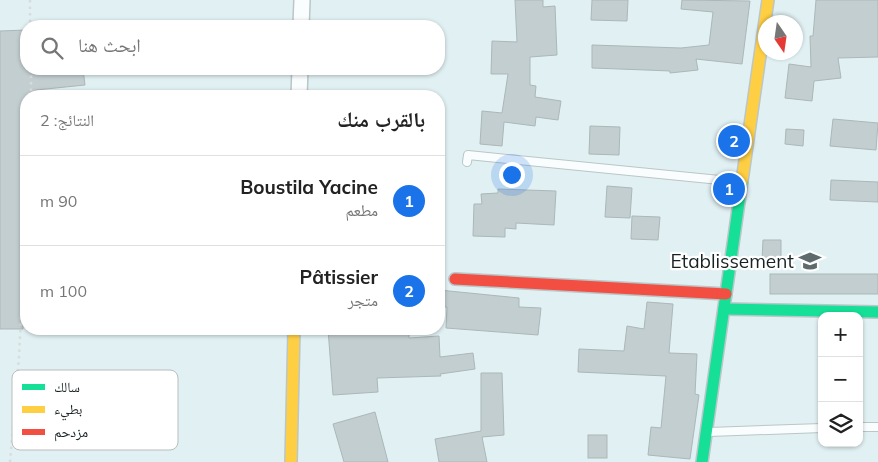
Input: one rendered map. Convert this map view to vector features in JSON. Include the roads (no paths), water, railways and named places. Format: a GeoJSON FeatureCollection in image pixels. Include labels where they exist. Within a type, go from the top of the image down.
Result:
{"type":"FeatureCollection","features":[{"type":"Feature","properties":{"kind":"street"},"geometry":{"type":"LineString","coordinates":[[301,20],[302,0]]}},
{"type":"Feature","properties":{"kind":"street"},"geometry":{"type":"LineString","coordinates":[[702,462],[768,0]]}},
{"type":"Feature","properties":{"kind":"street"},"geometry":{"type":"LineString","coordinates":[[300,75],[300,90]]}},
{"type":"Feature","properties":{"kind":"street"},"geometry":{"type":"LineString","coordinates":[[455,279],[726,294]]}},
{"type":"Feature","properties":{"kind":"street"},"geometry":{"type":"LineString","coordinates":[[724,309],[878,312]]}},
{"type":"Feature","properties":{"kind":"street"},"geometry":{"type":"LineString","coordinates":[[291,462],[294,335]]}},
{"type":"Feature","properties":{"kind":"lane"},"geometry":{"type":"LineString","coordinates":[[467,162],[468,155],[742,182]]}},
{"type":"Feature","properties":{"kind":"lane"},"geometry":{"type":"LineString","coordinates":[[863,427],[878,427]]}},
{"type":"Feature","properties":{"kind":"lane"},"geometry":{"type":"LineString","coordinates":[[706,432],[818,428]]}},
{"type":"Feature","properties":{"kind":"place","name":"Pâtissier"},"geometry":{"type":"Point","coordinates":[734,141]}},
{"type":"Feature","properties":{"kind":"place","name":"Boustila Yacine"},"geometry":{"type":"Point","coordinates":[729,189]}},
{"type":"Feature","properties":{"kind":"place","name":"Etablissement"},"geometry":{"type":"Point","coordinates":[810,261]}}]}
